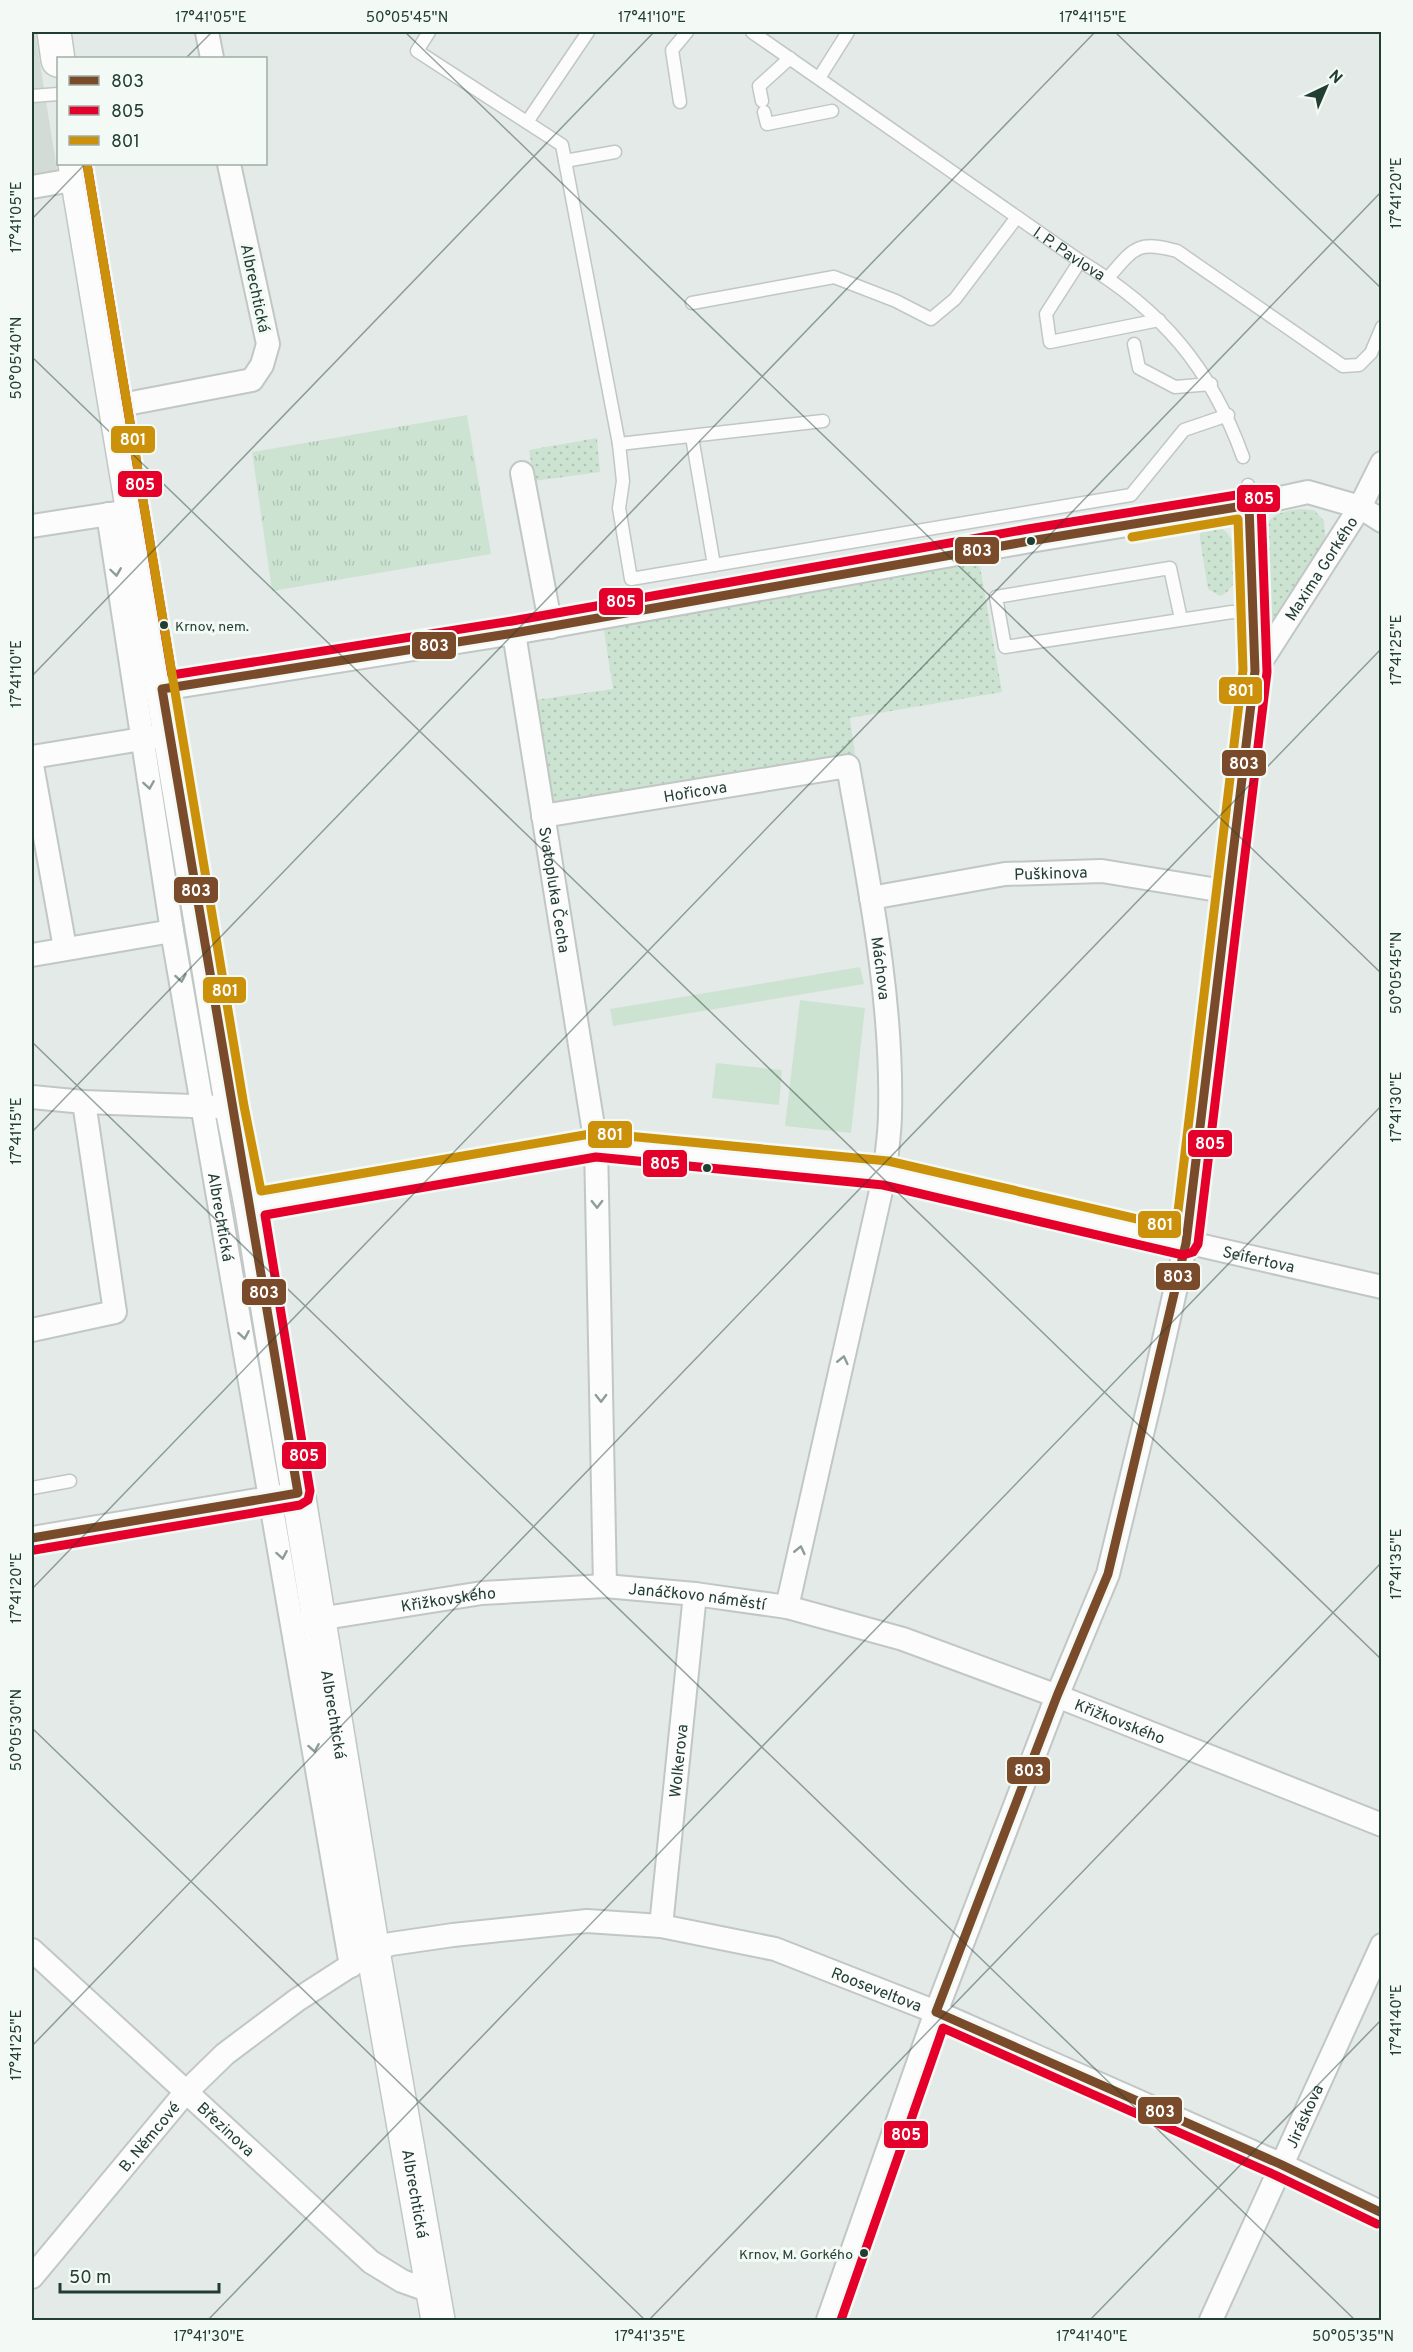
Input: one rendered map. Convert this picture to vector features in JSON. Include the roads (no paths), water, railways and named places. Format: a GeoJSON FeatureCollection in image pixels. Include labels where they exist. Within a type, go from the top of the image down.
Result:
{"type":"FeatureCollection","features":[{"type":"Feature","properties":{"kind":"main road"},"geometry":{"type":"LineString","coordinates":[[54,32],[58,57]]}},
{"type":"Feature","properties":{"kind":"main road","name":"Albrechtická"},"geometry":{"type":"LineString","coordinates":[[77,172],[116,406],[120,512],[162,689],[156,737],[218,1107],[251,1205],[285,1496],[362,1959],[434,2306]]}},
{"type":"Feature","properties":{"kind":"street"},"geometry":{"type":"LineString","coordinates":[[207,32],[212,57]]}},
{"type":"Feature","properties":{"kind":"street","name":"Albrechtická"},"geometry":{"type":"LineString","coordinates":[[116,406],[252,380],[262,366],[268,345],[229,165]]}},
{"type":"Feature","properties":{"kind":"street","name":"Albrechtická"},"geometry":{"type":"LineString","coordinates":[[32,187],[77,172]]}},
{"type":"Feature","properties":{"kind":"street","name":"Maxima Gorkého"},"geometry":{"type":"LineString","coordinates":[[1255,671],[1360,507],[1382,464]]}},
{"type":"Feature","properties":{"kind":"street"},"geometry":{"type":"LineString","coordinates":[[522,473],[551,627]]}},
{"type":"Feature","properties":{"kind":"street"},"geometry":{"type":"LineString","coordinates":[[162,689],[551,627],[1030,541],[1249,495],[1308,492],[1360,507],[1382,521]]}},
{"type":"Feature","properties":{"kind":"street","name":"Maxima Gorkého"},"geometry":{"type":"LineString","coordinates":[[828,2320],[936,2012],[1057,1695],[1108,1574],[1186,1244],[1255,671],[1249,495]]}},
{"type":"Feature","properties":{"kind":"street"},"geometry":{"type":"LineString","coordinates":[[32,526],[120,512]]}},
{"type":"Feature","properties":{"kind":"street","name":"Albrechtická"},"geometry":{"type":"LineString","coordinates":[[120,512],[156,737],[172,931],[218,1107],[285,1496]]}},
{"type":"Feature","properties":{"kind":"street","name":"Svatopluka Čecha"},"geometry":{"type":"LineString","coordinates":[[514,633],[596,1145]]}},
{"type":"Feature","properties":{"kind":"street"},"geometry":{"type":"LineString","coordinates":[[32,757],[156,737]]}},
{"type":"Feature","properties":{"kind":"street"},"geometry":{"type":"LineString","coordinates":[[32,765],[65,948]]}},
{"type":"Feature","properties":{"kind":"street","name":"Hořicova"},"geometry":{"type":"LineString","coordinates":[[543,816],[848,766]]}},
{"type":"Feature","properties":{"kind":"street","name":"Máchova"},"geometry":{"type":"LineString","coordinates":[[848,766],[872,898],[887,1018],[890,1114],[885,1173]]}},
{"type":"Feature","properties":{"kind":"street","name":"Puškinova"},"geometry":{"type":"LineString","coordinates":[[872,898],[1005,873],[1102,871],[1230,892]]}},
{"type":"Feature","properties":{"kind":"street"},"geometry":{"type":"LineString","coordinates":[[32,955],[172,931]]}},
{"type":"Feature","properties":{"kind":"street"},"geometry":{"type":"LineString","coordinates":[[32,1097],[84,1102],[218,1107]]}},
{"type":"Feature","properties":{"kind":"street"},"geometry":{"type":"LineString","coordinates":[[32,1330],[115,1312],[84,1102]]}},
{"type":"Feature","properties":{"kind":"street","name":"Seifertova"},"geometry":{"type":"LineString","coordinates":[[251,1205],[596,1145],[885,1173],[1186,1244],[1382,1287]]}},
{"type":"Feature","properties":{"kind":"street","name":"Janáčkovo náměstí"},"geometry":{"type":"LineString","coordinates":[[596,1145],[605,1586],[696,1594],[787,1607],[885,1173]]}},
{"type":"Feature","properties":{"kind":"street"},"geometry":{"type":"LineString","coordinates":[[32,1538],[285,1496]]}},
{"type":"Feature","properties":{"kind":"street","name":"Křižkovského"},"geometry":{"type":"LineString","coordinates":[[306,1621],[482,1593],[605,1586]]}},
{"type":"Feature","properties":{"kind":"street","name":"Wolkerova"},"geometry":{"type":"LineString","coordinates":[[661,1926],[696,1594]]}},
{"type":"Feature","properties":{"kind":"street","name":"Křižkovského"},"geometry":{"type":"LineString","coordinates":[[787,1607],[903,1639],[1057,1695],[1382,1825]]}},
{"type":"Feature","properties":{"kind":"street","name":"Rooseveltova"},"geometry":{"type":"LineString","coordinates":[[362,1959],[391,1944],[587,1921],[661,1926],[776,1949],[936,2012],[1281,2164],[1382,2213]]}},
{"type":"Feature","properties":{"kind":"street","name":"Jiráskova"},"geometry":{"type":"LineString","coordinates":[[1211,2320],[1382,1945]]}},
{"type":"Feature","properties":{"kind":"street","name":"Březinova"},"geometry":{"type":"LineString","coordinates":[[32,1950],[371,2262],[402,2281],[434,2306]]}},
{"type":"Feature","properties":{"kind":"street","name":"B. Němcové"},"geometry":{"type":"LineString","coordinates":[[32,2277],[185,2093],[225,2054],[297,2000],[362,1959]]}},
{"type":"Feature","properties":{"kind":"lane"},"geometry":{"type":"LineString","coordinates":[[429,32],[417,51],[562,145],[619,444],[623,481],[619,508],[631,579],[1131,495],[1184,430],[1228,415]]}},
{"type":"Feature","properties":{"kind":"lane"},"geometry":{"type":"LineString","coordinates":[[527,122],[588,32]]}},
{"type":"Feature","properties":{"kind":"lane"},"geometry":{"type":"LineString","coordinates":[[680,102],[672,50],[687,32]]}},
{"type":"Feature","properties":{"kind":"lane","name":"I. P. Pavlova"},"geometry":{"type":"LineString","coordinates":[[752,32],[819,78],[848,103],[1108,278],[1159,320],[1189,352],[1211,384],[1228,415],[1243,457]]}},
{"type":"Feature","properties":{"kind":"lane"},"geometry":{"type":"LineString","coordinates":[[819,78],[848,32]]}},
{"type":"Feature","properties":{"kind":"lane"},"geometry":{"type":"LineString","coordinates":[[790,58],[759,86],[767,124],[832,111]]}},
{"type":"Feature","properties":{"kind":"lane"},"geometry":{"type":"LineString","coordinates":[[32,96],[57,94]]}},
{"type":"Feature","properties":{"kind":"lane"},"geometry":{"type":"LineString","coordinates":[[565,161],[615,152]]}},
{"type":"Feature","properties":{"kind":"lane"},"geometry":{"type":"LineString","coordinates":[[692,303],[834,277],[896,301],[931,319],[955,299],[1017,217]]}},
{"type":"Feature","properties":{"kind":"lane"},"geometry":{"type":"LineString","coordinates":[[1108,278],[1131,250],[1152,244],[1177,251],[1343,366],[1359,365],[1371,353],[1382,327]]}},
{"type":"Feature","properties":{"kind":"lane"},"geometry":{"type":"LineString","coordinates":[[1080,261],[1046,314],[1050,342],[1159,320]]}},
{"type":"Feature","properties":{"kind":"lane"},"geometry":{"type":"LineString","coordinates":[[1134,344],[1139,368],[1175,387],[1211,384]]}},
{"type":"Feature","properties":{"kind":"lane"},"geometry":{"type":"LineString","coordinates":[[619,444],[823,422]]}},
{"type":"Feature","properties":{"kind":"lane"},"geometry":{"type":"LineString","coordinates":[[693,437],[714,565]]}},
{"type":"Feature","properties":{"kind":"lane"},"geometry":{"type":"LineString","coordinates":[[1181,619],[1170,568],[996,597],[1005,647],[1232,612],[1252,614]]}},
{"type":"Feature","properties":{"kind":"lane"},"geometry":{"type":"LineString","coordinates":[[32,1488],[70,1481]]}},
{"type":"Feature","properties":{"kind":"place","name":"Krnov, nem."},"geometry":{"type":"Point","coordinates":[164,625]}},
{"type":"Feature","properties":{"kind":"place","name":"Krnov, M. Gorkého"},"geometry":{"type":"Point","coordinates":[864,2253]}}]}
